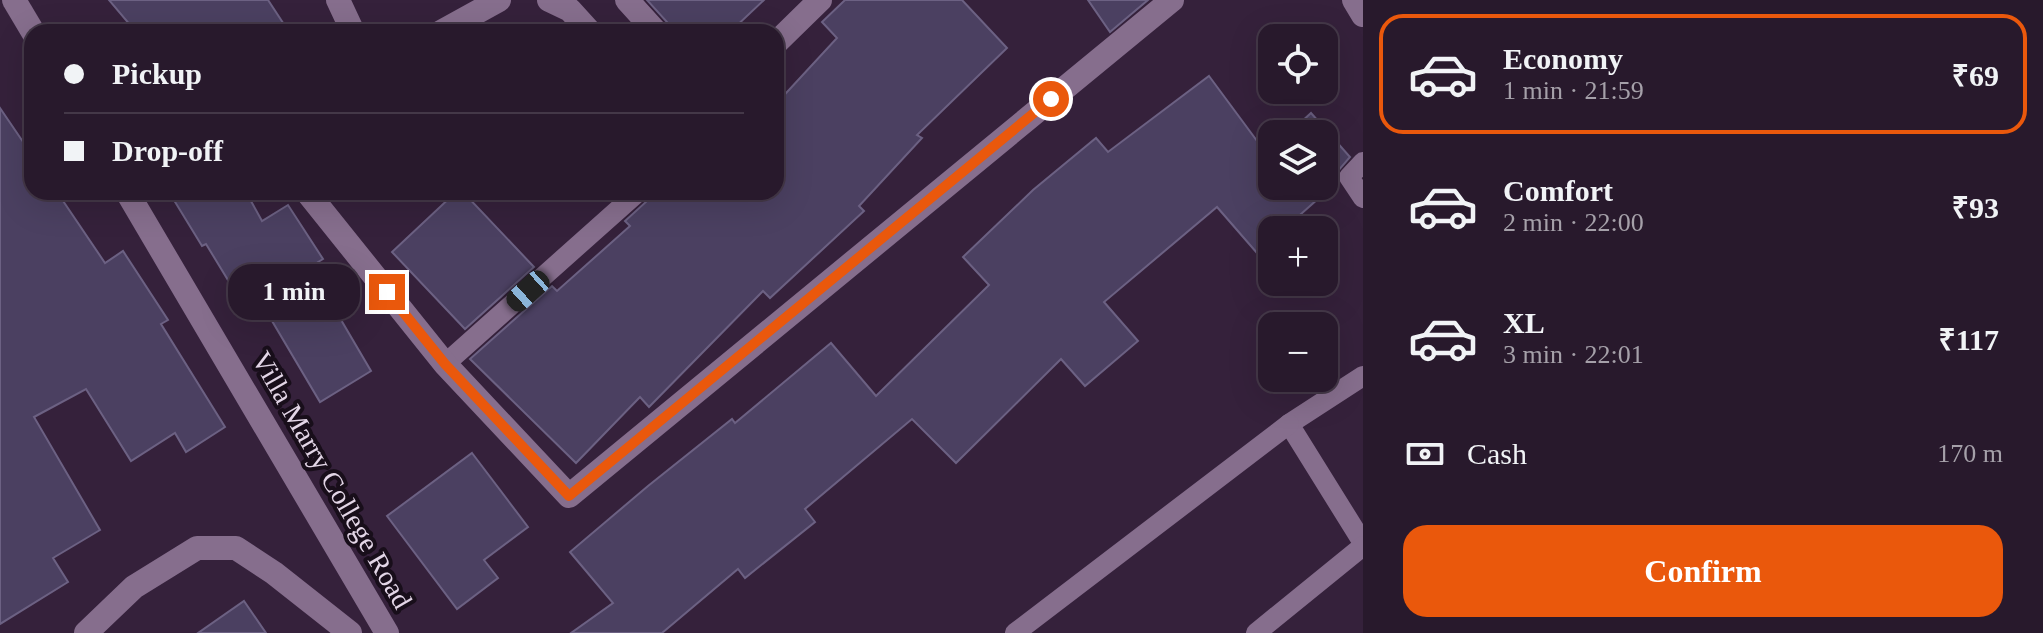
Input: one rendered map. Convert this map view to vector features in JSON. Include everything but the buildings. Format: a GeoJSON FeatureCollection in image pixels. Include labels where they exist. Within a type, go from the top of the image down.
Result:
{"type":"FeatureCollection","features":[{"type":"Feature","properties":{"kind":"street"},"geometry":{"type":"LineString","coordinates":[[14,0],[28,24]]}},
{"type":"Feature","properties":{"kind":"street"},"geometry":{"type":"LineString","coordinates":[[338,0],[349,24]]}},
{"type":"Feature","properties":{"kind":"street"},"geometry":{"type":"LineString","coordinates":[[456,24],[499,0]]}},
{"type":"Feature","properties":{"kind":"street"},"geometry":{"type":"LineString","coordinates":[[549,0],[570,10],[583,24]]}},
{"type":"Feature","properties":{"kind":"street"},"geometry":{"type":"LineString","coordinates":[[627,0],[649,24]]}},
{"type":"Feature","properties":{"kind":"street"},"geometry":{"type":"LineString","coordinates":[[784,35],[820,0]]}},
{"type":"Feature","properties":{"kind":"street"},"geometry":{"type":"LineString","coordinates":[[313,200],[445,364],[569,496],[1172,0]]}},
{"type":"Feature","properties":{"kind":"street"},"geometry":{"type":"LineString","coordinates":[[1354,0],[1363,15]]}},
{"type":"Feature","properties":{"kind":"street","name":"Villa Marry College Road"},"geometry":{"type":"LineString","coordinates":[[132,200],[387,633]]}},
{"type":"Feature","properties":{"kind":"street"},"geometry":{"type":"LineString","coordinates":[[86,633],[134,587],[197,548],[236,548],[274,573],[350,633]]}},
{"type":"Feature","properties":{"kind":"lane"},"geometry":{"type":"LineString","coordinates":[[1363,162],[1349,177],[1363,198]]}},
{"type":"Feature","properties":{"kind":"lane"},"geometry":{"type":"LineString","coordinates":[[445,364],[629,200]]}},
{"type":"Feature","properties":{"kind":"lane"},"geometry":{"type":"LineString","coordinates":[[1015,633],[1289,424],[1363,376]]}},
{"type":"Feature","properties":{"kind":"lane"},"geometry":{"type":"LineString","coordinates":[[1256,633],[1363,544],[1289,424]]}},
{"type":"Feature","properties":{"kind":"route"},"geometry":{"type":"LineString","coordinates":[[387,292],[445,364],[569,496],[1051,99]]}}]}
